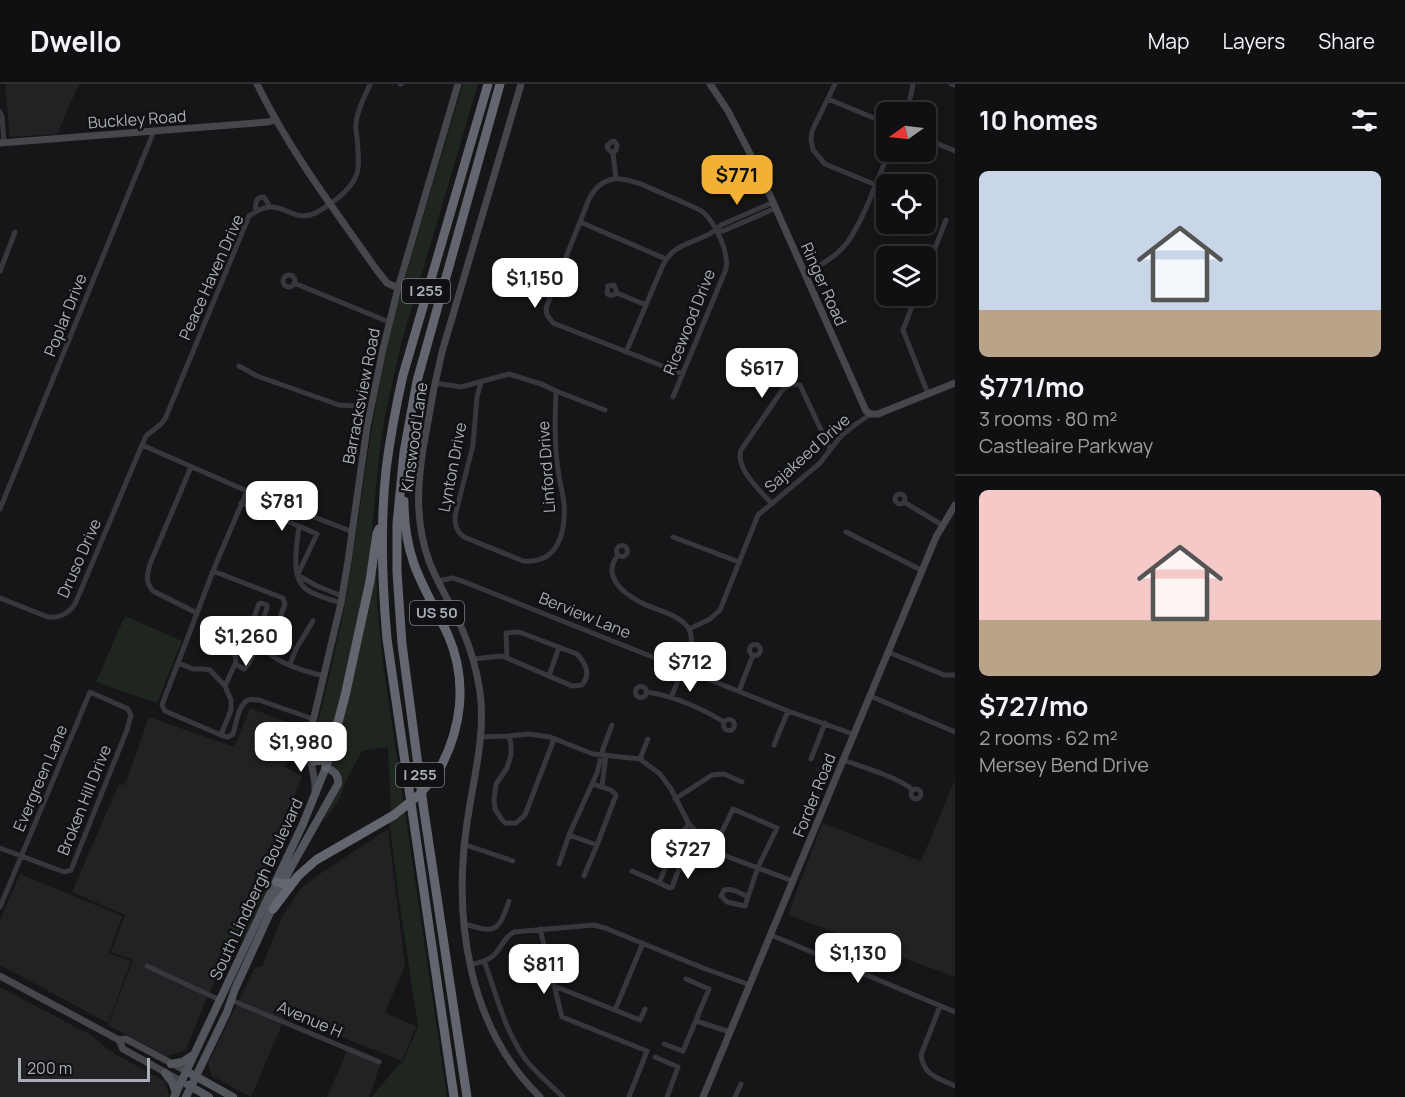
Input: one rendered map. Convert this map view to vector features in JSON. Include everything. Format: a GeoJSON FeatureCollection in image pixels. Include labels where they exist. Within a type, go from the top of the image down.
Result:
{"type":"FeatureCollection","features":[{"type":"Feature","properties":{"kind":"highway","name":"I 255"},"geometry":{"type":"LineString","coordinates":[[454,1097],[387,639],[383,579],[383,521],[386,470],[403,375],[488,84]]}},
{"type":"Feature","properties":{"kind":"highway","name":"I 255"},"geometry":{"type":"LineString","coordinates":[[467,1097],[424,811],[402,644],[397,547],[404,452],[412,404],[423,357],[500,84]]}},
{"type":"Feature","properties":{"kind":"highway","name":"US 50"},"geometry":{"type":"LineString","coordinates":[[273,909],[284,883],[316,860],[394,814],[420,794],[438,772],[455,734],[460,709],[457,664],[451,643],[419,576],[408,543],[404,512],[404,452]]}},
{"type":"Feature","properties":{"kind":"highway","name":"US 50"},"geometry":{"type":"LineString","coordinates":[[326,767],[345,696],[370,581],[377,533],[383,521]]}},
{"type":"Feature","properties":{"kind":"highway"},"geometry":{"type":"LineString","coordinates":[[311,757],[322,760],[329,756]]}},
{"type":"Feature","properties":{"kind":"main road","name":"South Lindbergh Boulevard"},"geometry":{"type":"LineString","coordinates":[[175,1095],[220,1000],[284,883],[296,857],[338,784],[336,773],[326,767],[303,824],[284,883]]}},
{"type":"Feature","properties":{"kind":"main road","name":"South Lindbergh Boulevard"},"geometry":{"type":"LineString","coordinates":[[186,1097],[273,909]]}},
{"type":"Feature","properties":{"kind":"main road"},"geometry":{"type":"LineString","coordinates":[[171,1064],[182,1062],[194,1054]]}},
{"type":"Feature","properties":{"kind":"main road"},"geometry":{"type":"LineString","coordinates":[[202,1064],[211,1085]]}},
{"type":"Feature","properties":{"kind":"main road"},"geometry":{"type":"LineString","coordinates":[[186,1071],[233,1097]]}},
{"type":"Feature","properties":{"kind":"main road"},"geometry":{"type":"LineString","coordinates":[[165,1073],[172,1082],[175,1095]]}},
{"type":"Feature","properties":{"kind":"main road"},"geometry":{"type":"LineString","coordinates":[[181,1082],[208,1097]]}},
{"type":"Feature","properties":{"kind":"street"},"geometry":{"type":"LineString","coordinates":[[257,84],[275,120],[330,204],[385,281],[398,288]]}},
{"type":"Feature","properties":{"kind":"street"},"geometry":{"type":"LineString","coordinates":[[256,211],[257,199],[264,197],[270,207],[302,216],[317,212],[350,188],[357,176],[356,122],[370,84]]}},
{"type":"Feature","properties":{"kind":"street","name":"Barracksview Road"},"geometry":{"type":"LineString","coordinates":[[315,794],[316,779],[308,742],[342,599],[370,408],[389,321],[458,84]]}},
{"type":"Feature","properties":{"kind":"street","name":"Kinswood Lane"},"geometry":{"type":"LineString","coordinates":[[521,84],[442,352],[421,460],[418,502],[424,545],[473,659],[480,694],[480,737],[464,844],[462,891],[470,965],[483,1010],[499,1044],[519,1074],[540,1097]]}},
{"type":"Feature","properties":{"kind":"street","name":"Ringer Road"},"geometry":{"type":"LineString","coordinates":[[710,84],[736,125],[775,205],[865,409],[871,414]]}},
{"type":"Feature","properties":{"kind":"street"},"geometry":{"type":"LineString","coordinates":[[805,272],[834,256],[849,241],[860,223],[876,185],[825,164],[813,150],[812,130],[835,84]]}},
{"type":"Feature","properties":{"kind":"street"},"geometry":{"type":"LineString","coordinates":[[909,102],[913,84]]}},
{"type":"Feature","properties":{"kind":"street"},"geometry":{"type":"LineString","coordinates":[[828,99],[876,119]]}},
{"type":"Feature","properties":{"kind":"street"},"geometry":{"type":"LineString","coordinates":[[0,112],[2,143]]}},
{"type":"Feature","properties":{"kind":"street","name":"Buckley Road"},"geometry":{"type":"LineString","coordinates":[[2,143],[275,120]]}},
{"type":"Feature","properties":{"kind":"street","name":"Poplar Drive"},"geometry":{"type":"LineString","coordinates":[[0,509],[154,131]]}},
{"type":"Feature","properties":{"kind":"street"},"geometry":{"type":"LineString","coordinates":[[936,143],[955,151]]}},
{"type":"Feature","properties":{"kind":"street"},"geometry":{"type":"LineString","coordinates":[[613,153],[616,179],[597,187],[589,199],[546,308],[547,315],[553,323],[683,374]]}},
{"type":"Feature","properties":{"kind":"street","name":"Ricewood Drive"},"geometry":{"type":"LineString","coordinates":[[616,179],[631,180],[697,208],[710,219],[727,256],[726,269],[673,397]]}},
{"type":"Feature","properties":{"kind":"street"},"geometry":{"type":"LineString","coordinates":[[626,352],[666,259],[675,249],[716,231],[721,225],[775,205]]}},
{"type":"Feature","properties":{"kind":"street","name":"Peace Haven Drive"},"geometry":{"type":"LineString","coordinates":[[142,446],[147,436],[165,419],[249,216],[256,211],[270,207]]}},
{"type":"Feature","properties":{"kind":"street"},"geometry":{"type":"LineString","coordinates":[[936,246],[946,220]]}},
{"type":"Feature","properties":{"kind":"street"},"geometry":{"type":"LineString","coordinates":[[580,222],[666,259]]}},
{"type":"Feature","properties":{"kind":"street"},"geometry":{"type":"LineString","coordinates":[[0,271],[15,232]]}},
{"type":"Feature","properties":{"kind":"street"},"geometry":{"type":"LineString","coordinates":[[294,283],[389,321]]}},
{"type":"Feature","properties":{"kind":"street"},"geometry":{"type":"LineString","coordinates":[[617,293],[646,305]]}},
{"type":"Feature","properties":{"kind":"street"},"geometry":{"type":"LineString","coordinates":[[912,306],[903,330],[928,394]]}},
{"type":"Feature","properties":{"kind":"street"},"geometry":{"type":"LineString","coordinates":[[239,366],[257,376],[339,405],[370,408]]}},
{"type":"Feature","properties":{"kind":"street"},"geometry":{"type":"LineString","coordinates":[[435,383],[461,387],[509,374],[542,384],[605,410]]}},
{"type":"Feature","properties":{"kind":"street","name":"Lynton Drive"},"geometry":{"type":"LineString","coordinates":[[481,382],[477,397],[474,440],[455,516],[455,525],[464,537],[523,561],[533,562]]}},
{"type":"Feature","properties":{"kind":"street"},"geometry":{"type":"LineString","coordinates":[[871,414],[881,413],[955,383]]}},
{"type":"Feature","properties":{"kind":"street"},"geometry":{"type":"LineString","coordinates":[[771,504],[746,473],[739,456],[779,394],[787,386],[801,385],[830,449]]}},
{"type":"Feature","properties":{"kind":"street"},"geometry":{"type":"LineString","coordinates":[[466,386],[477,397]]}},
{"type":"Feature","properties":{"kind":"street","name":"Linford Drive"},"geometry":{"type":"LineString","coordinates":[[533,562],[552,554],[563,527],[564,503],[556,450],[555,391]]}},
{"type":"Feature","properties":{"kind":"street","name":"Sajakeed Drive"},"geometry":{"type":"LineString","coordinates":[[689,630],[710,619],[720,610],[758,515],[820,463],[849,429],[871,414]]}},
{"type":"Feature","properties":{"kind":"street"},"geometry":{"type":"LineString","coordinates":[[142,446],[247,491],[353,532]]}},
{"type":"Feature","properties":{"kind":"street","name":"Druso Drive"},"geometry":{"type":"LineString","coordinates":[[0,598],[48,617],[56,618],[70,610],[75,604],[142,446]]}},
{"type":"Feature","properties":{"kind":"street"},"geometry":{"type":"LineString","coordinates":[[191,467],[150,564],[147,580],[153,591],[197,613]]}},
{"type":"Feature","properties":{"kind":"street"},"geometry":{"type":"LineString","coordinates":[[247,491],[213,571],[162,705],[163,709],[228,737],[233,734],[242,708],[250,699],[259,700],[313,720]]}},
{"type":"Feature","properties":{"kind":"street"},"geometry":{"type":"LineString","coordinates":[[904,502],[942,525]]}},
{"type":"Feature","properties":{"kind":"street"},"geometry":{"type":"LineString","coordinates":[[241,503],[318,534],[298,576]]}},
{"type":"Feature","properties":{"kind":"street","name":"Forder Road"},"geometry":{"type":"LineString","coordinates":[[703,1097],[936,537],[955,505]]}},
{"type":"Feature","properties":{"kind":"street"},"geometry":{"type":"LineString","coordinates":[[299,526],[295,564],[298,576],[342,599]]}},
{"type":"Feature","properties":{"kind":"street"},"geometry":{"type":"LineString","coordinates":[[846,532],[923,571]]}},
{"type":"Feature","properties":{"kind":"street"},"geometry":{"type":"LineString","coordinates":[[673,537],[739,562]]}},
{"type":"Feature","properties":{"kind":"street"},"geometry":{"type":"LineString","coordinates":[[618,555],[612,564],[612,572],[614,580],[621,589],[638,602],[669,614],[685,624],[689,630],[692,639],[691,647],[671,698]]}},
{"type":"Feature","properties":{"kind":"street"},"geometry":{"type":"LineString","coordinates":[[213,571],[283,598],[285,604],[267,651],[275,658],[324,676]]}},
{"type":"Feature","properties":{"kind":"street","name":"Berview Lane"},"geometry":{"type":"LineString","coordinates":[[439,581],[452,578],[462,580],[788,711],[853,734]]}},
{"type":"Feature","properties":{"kind":"street"},"geometry":{"type":"LineString","coordinates":[[235,664],[244,669],[256,646],[256,636],[267,608],[267,605],[261,603],[248,633],[256,636]]}},
{"type":"Feature","properties":{"kind":"street"},"geometry":{"type":"LineString","coordinates":[[290,664],[313,621]]}},
{"type":"Feature","properties":{"kind":"street"},"geometry":{"type":"LineString","coordinates":[[473,659],[502,656],[572,686],[582,685],[586,680],[587,669],[577,654],[519,632],[506,633],[507,658]]}},
{"type":"Feature","properties":{"kind":"street"},"geometry":{"type":"LineString","coordinates":[[549,676],[559,647]]}},
{"type":"Feature","properties":{"kind":"street"},"geometry":{"type":"LineString","coordinates":[[224,649],[235,656],[236,661],[225,686]]}},
{"type":"Feature","properties":{"kind":"street"},"geometry":{"type":"LineString","coordinates":[[888,652],[944,675],[955,675]]}},
{"type":"Feature","properties":{"kind":"street"},"geometry":{"type":"LineString","coordinates":[[739,691],[753,655]]}},
{"type":"Feature","properties":{"kind":"street"},"geometry":{"type":"LineString","coordinates":[[178,663],[193,669],[210,670],[225,686],[231,700],[231,710],[221,735]]}},
{"type":"Feature","properties":{"kind":"street","name":"Broken Hill Drive"},"geometry":{"type":"LineString","coordinates":[[0,848],[64,872],[70,870],[131,715],[129,709],[90,692]]}},
{"type":"Feature","properties":{"kind":"street","name":"Evergreen Lane"},"geometry":{"type":"LineString","coordinates":[[0,907],[90,692]]}},
{"type":"Feature","properties":{"kind":"street"},"geometry":{"type":"LineString","coordinates":[[646,692],[671,698],[709,713],[724,722]]}},
{"type":"Feature","properties":{"kind":"street"},"geometry":{"type":"LineString","coordinates":[[870,696],[955,732]]}},
{"type":"Feature","properties":{"kind":"street"},"geometry":{"type":"LineString","coordinates":[[774,745],[788,711]]}},
{"type":"Feature","properties":{"kind":"street"},"geometry":{"type":"LineString","coordinates":[[811,759],[825,723]]}},
{"type":"Feature","properties":{"kind":"street"},"geometry":{"type":"LineString","coordinates":[[559,864],[604,755],[612,726]]}},
{"type":"Feature","properties":{"kind":"street"},"geometry":{"type":"LineString","coordinates":[[480,737],[525,734],[554,739],[593,754],[640,759],[660,774],[671,789],[689,824],[713,850],[793,881]]}},
{"type":"Feature","properties":{"kind":"street"},"geometry":{"type":"LineString","coordinates":[[509,736],[511,755],[507,768],[496,784],[494,794],[495,809],[505,823],[512,824],[525,816],[554,739]]}},
{"type":"Feature","properties":{"kind":"street"},"geometry":{"type":"LineString","coordinates":[[640,759],[648,739]]}},
{"type":"Feature","properties":{"kind":"street"},"geometry":{"type":"LineString","coordinates":[[602,786],[604,755]]}},
{"type":"Feature","properties":{"kind":"street"},"geometry":{"type":"LineString","coordinates":[[311,757],[326,767]]}},
{"type":"Feature","properties":{"kind":"street"},"geometry":{"type":"LineString","coordinates":[[843,760],[913,790]]}},
{"type":"Feature","properties":{"kind":"street"},"geometry":{"type":"LineString","coordinates":[[675,799],[712,775],[724,774],[742,782]]}},
{"type":"Feature","properties":{"kind":"street"},"geometry":{"type":"LineString","coordinates":[[584,876],[616,795],[611,790],[592,784]]}},
{"type":"Feature","properties":{"kind":"street"},"geometry":{"type":"LineString","coordinates":[[713,850],[733,809],[777,828],[758,867],[748,897],[745,906],[727,902],[721,896],[727,889],[735,890],[748,897]]}},
{"type":"Feature","properties":{"kind":"street"},"geometry":{"type":"LineString","coordinates":[[659,883],[679,836],[689,824]]}},
{"type":"Feature","properties":{"kind":"street"},"geometry":{"type":"LineString","coordinates":[[569,836],[597,845]]}},
{"type":"Feature","properties":{"kind":"street"},"geometry":{"type":"LineString","coordinates":[[464,844],[513,861]]}},
{"type":"Feature","properties":{"kind":"street"},"geometry":{"type":"LineString","coordinates":[[632,871],[670,888],[682,861],[672,852]]}},
{"type":"Feature","properties":{"kind":"street"},"geometry":{"type":"LineString","coordinates":[[464,924],[483,929],[495,928],[501,922],[509,902]]}},
{"type":"Feature","properties":{"kind":"street"},"geometry":{"type":"LineString","coordinates":[[470,965],[494,956],[507,935],[514,932],[594,925],[750,985]]}},
{"type":"Feature","properties":{"kind":"street"},"geometry":{"type":"LineString","coordinates":[[540,929],[562,1017],[647,1051],[629,1097]]}},
{"type":"Feature","properties":{"kind":"street"},"geometry":{"type":"LineString","coordinates":[[771,935],[955,1012]]}},
{"type":"Feature","properties":{"kind":"street"},"geometry":{"type":"LineString","coordinates":[[615,1010],[643,943]]}},
{"type":"Feature","properties":{"kind":"street"},"geometry":{"type":"LineString","coordinates":[[484,961],[508,1029],[527,1061],[563,1097]]}},
{"type":"Feature","properties":{"kind":"street"},"geometry":{"type":"LineString","coordinates":[[147,966],[220,1000]]}},
{"type":"Feature","properties":{"kind":"street"},"geometry":{"type":"LineString","coordinates":[[0,976],[119,1040],[126,1040],[186,1071]]}},
{"type":"Feature","properties":{"kind":"street"},"geometry":{"type":"LineString","coordinates":[[664,1044],[684,1051],[709,988],[686,979]]}},
{"type":"Feature","properties":{"kind":"street"},"geometry":{"type":"LineString","coordinates":[[554,986],[640,1020],[645,1009]]}},
{"type":"Feature","properties":{"kind":"street","name":"Avenue H"},"geometry":{"type":"LineString","coordinates":[[231,1000],[380,1062]]}},
{"type":"Feature","properties":{"kind":"street"},"geometry":{"type":"LineString","coordinates":[[940,1006],[921,1055],[922,1061],[932,1076],[955,1086]]}},
{"type":"Feature","properties":{"kind":"street"},"geometry":{"type":"LineString","coordinates":[[696,1020],[730,1032]]}},
{"type":"Feature","properties":{"kind":"street"},"geometry":{"type":"LineString","coordinates":[[119,1040],[123,1049],[181,1082]]}},
{"type":"Feature","properties":{"kind":"street"},"geometry":{"type":"LineString","coordinates":[[655,1057],[678,1067],[667,1097]]}},
{"type":"Feature","properties":{"kind":"street"},"geometry":{"type":"LineString","coordinates":[[735,1097],[741,1084]]}},
{"type":"Feature","properties":{"kind":"shaded area"},"geometry":{"type":"Polygon","coordinates":[[[5,84],[79,84],[57,134],[10,137],[5,84]]]}},
{"type":"Feature","properties":{"kind":"shaded area"},"geometry":{"type":"Polygon","coordinates":[[[463,84],[478,84],[401,344],[380,448],[368,569],[345,683],[325,755],[318,757],[313,753],[313,745],[343,616],[370,439],[388,343],[397,304],[463,84]]]}},
{"type":"Feature","properties":{"kind":"shaded area"},"geometry":{"type":"Polygon","coordinates":[[[365,376],[370,381],[369,394],[364,403],[361,403],[358,401],[365,376]]]}},
{"type":"Feature","properties":{"kind":"shaded area"},"geometry":{"type":"Polygon","coordinates":[[[376,572],[383,663],[447,1097],[372,1097],[400,1063],[402,1064],[418,1027],[389,821],[403,815],[402,806],[391,813],[388,747],[362,751],[345,783],[340,798],[325,820],[324,818],[341,787],[340,773],[329,764],[376,572]]]}},
{"type":"Feature","properties":{"kind":"shaded area"},"geometry":{"type":"Polygon","coordinates":[[[125,616],[182,641],[157,703],[96,682],[125,616]]]}},
{"type":"Feature","properties":{"kind":"shaded area"},"geometry":{"type":"Polygon","coordinates":[[[250,708],[299,727],[285,767],[302,776],[266,872],[206,1000],[186,1050],[166,1056],[108,1025],[133,960],[111,952],[125,915],[72,892],[119,784],[125,785],[149,717],[234,747],[250,708]]]}},
{"type":"Feature","properties":{"kind":"shaded area"},"geometry":{"type":"Polygon","coordinates":[[[955,780],[955,977],[788,915],[822,823],[921,861],[955,780]]]}},
{"type":"Feature","properties":{"kind":"shaded area"},"geometry":{"type":"Polygon","coordinates":[[[388,829],[405,965],[385,1013],[416,1026],[402,1061],[286,1015],[251,1097],[212,1076],[208,1063],[255,968],[262,966],[284,913],[301,888],[388,829]]]}},
{"type":"Feature","properties":{"kind":"shaded area"},"geometry":{"type":"Polygon","coordinates":[[[20,874],[122,916],[109,953],[131,961],[108,1023],[0,965],[0,920],[20,874]]]}},
{"type":"Feature","properties":{"kind":"shaded area"},"geometry":{"type":"Polygon","coordinates":[[[258,880],[266,886],[266,894],[253,916],[245,937],[238,942],[224,939],[221,932],[236,926],[258,880]]]}},
{"type":"Feature","properties":{"kind":"shaded area"},"geometry":{"type":"Polygon","coordinates":[[[0,987],[89,1034],[113,1053],[164,1081],[168,1097],[0,1097],[0,987]]]}},
{"type":"Feature","properties":{"kind":"shaded area"},"geometry":{"type":"Polygon","coordinates":[[[349,1046],[382,1060],[369,1097],[327,1097],[349,1046]]]}}]}
